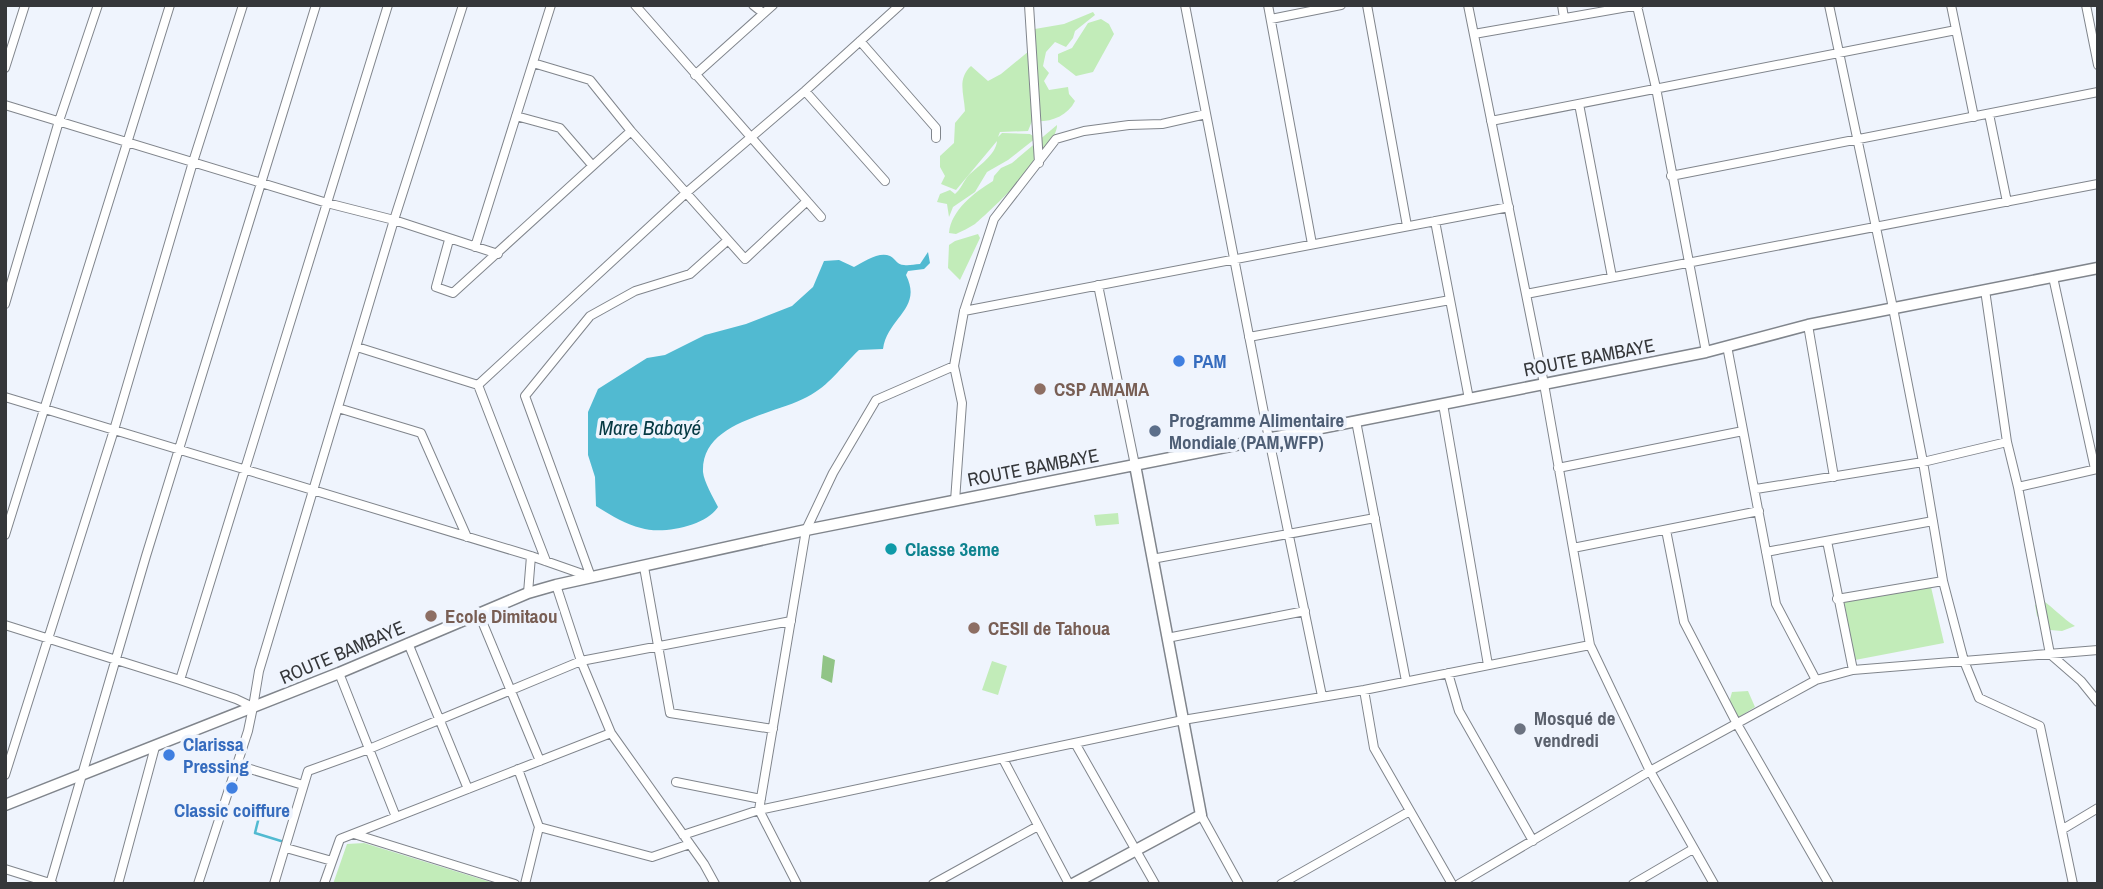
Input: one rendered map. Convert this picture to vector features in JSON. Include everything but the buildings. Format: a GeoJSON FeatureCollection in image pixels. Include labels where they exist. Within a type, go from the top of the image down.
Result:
{"type":"FeatureCollection","features":[{"type":"Feature","properties":{"kind":"street"},"geometry":{"type":"LineString","coordinates":[[5,68],[25,5]]}},
{"type":"Feature","properties":{"kind":"street"},"geometry":{"type":"LineString","coordinates":[[5,304],[59,121],[98,5]]}},
{"type":"Feature","properties":{"kind":"street"},"geometry":{"type":"LineString","coordinates":[[5,536],[170,5]]}},
{"type":"Feature","properties":{"kind":"street"},"geometry":{"type":"LineString","coordinates":[[5,775],[114,430],[193,162],[243,5]]}},
{"type":"Feature","properties":{"kind":"street"},"geometry":{"type":"LineString","coordinates":[[5,869],[51,883],[114,661],[316,5]]}},
{"type":"Feature","properties":{"kind":"street"},"geometry":{"type":"LineString","coordinates":[[180,680],[388,5]]}},
{"type":"Feature","properties":{"kind":"street"},"geometry":{"type":"LineString","coordinates":[[198,884],[237,765],[253,707],[259,671],[394,220],[463,5]]}},
{"type":"Feature","properties":{"kind":"street"},"geometry":{"type":"LineString","coordinates":[[475,247],[551,5]]}},
{"type":"Feature","properties":{"kind":"street"},"geometry":{"type":"LineString","coordinates":[[635,5],[821,217]]}},
{"type":"Feature","properties":{"kind":"street"},"geometry":{"type":"LineString","coordinates":[[753,5],[764,13]]}},
{"type":"Feature","properties":{"kind":"street"},"geometry":{"type":"LineString","coordinates":[[695,75],[773,5]]}},
{"type":"Feature","properties":{"kind":"street"},"geometry":{"type":"LineString","coordinates":[[478,385],[685,193],[900,5]]}},
{"type":"Feature","properties":{"kind":"street"},"geometry":{"type":"LineString","coordinates":[[1029,5],[1039,163]]}},
{"type":"Feature","properties":{"kind":"street"},"geometry":{"type":"LineString","coordinates":[[1185,5],[1322,696]]}},
{"type":"Feature","properties":{"kind":"street"},"geometry":{"type":"LineString","coordinates":[[1268,5],[1312,244]]}},
{"type":"Feature","properties":{"kind":"street"},"geometry":{"type":"LineString","coordinates":[[1271,19],[1341,5]]}},
{"type":"Feature","properties":{"kind":"street"},"geometry":{"type":"LineString","coordinates":[[1367,5],[1407,226]]}},
{"type":"Feature","properties":{"kind":"street"},"geometry":{"type":"LineString","coordinates":[[1468,5],[1544,384],[1590,645],[1650,771],[1714,884]]}},
{"type":"Feature","properties":{"kind":"street"},"geometry":{"type":"LineString","coordinates":[[1562,5],[1564,18]]}},
{"type":"Feature","properties":{"kind":"street"},"geometry":{"type":"LineString","coordinates":[[1474,34],[1638,5],[1706,352]]}},
{"type":"Feature","properties":{"kind":"street"},"geometry":{"type":"LineString","coordinates":[[1829,5],[1893,308],[1923,462],[1942,581],[1964,661],[1979,698],[2040,726],[2073,884]]}},
{"type":"Feature","properties":{"kind":"street"},"geometry":{"type":"LineString","coordinates":[[1951,5],[1974,117]]}},
{"type":"Feature","properties":{"kind":"street"},"geometry":{"type":"LineString","coordinates":[[2086,5],[2098,65]]}},
{"type":"Feature","properties":{"kind":"street"},"geometry":{"type":"LineString","coordinates":[[1491,121],[1956,30]]}},
{"type":"Feature","properties":{"kind":"street"},"geometry":{"type":"LineString","coordinates":[[860,41],[936,128],[936,138]]}},
{"type":"Feature","properties":{"kind":"street"},"geometry":{"type":"LineString","coordinates":[[533,63],[590,80],[631,131],[745,260],[807,201]]}},
{"type":"Feature","properties":{"kind":"street"},"geometry":{"type":"LineString","coordinates":[[805,90],[885,181]]}},
{"type":"Feature","properties":{"kind":"street"},"geometry":{"type":"LineString","coordinates":[[1671,176],[2098,92]]}},
{"type":"Feature","properties":{"kind":"street"},"geometry":{"type":"LineString","coordinates":[[1579,104],[1612,277]]}},
{"type":"Feature","properties":{"kind":"street"},"geometry":{"type":"LineString","coordinates":[[5,105],[327,203],[394,220],[498,254]]}},
{"type":"Feature","properties":{"kind":"street"},"geometry":{"type":"LineString","coordinates":[[955,501],[961,403],[954,366],[964,311],[994,219],[1056,139],[1129,125],[1162,124],[1206,114]]}},
{"type":"Feature","properties":{"kind":"street"},"geometry":{"type":"LineString","coordinates":[[1989,114],[2007,202]]}},
{"type":"Feature","properties":{"kind":"street"},"geometry":{"type":"LineString","coordinates":[[516,116],[560,128],[592,166]]}},
{"type":"Feature","properties":{"kind":"street"},"geometry":{"type":"LineString","coordinates":[[449,240],[436,287],[453,293],[631,131]]}},
{"type":"Feature","properties":{"kind":"street"},"geometry":{"type":"LineString","coordinates":[[1526,293],[2098,184]]}},
{"type":"Feature","properties":{"kind":"street"},"geometry":{"type":"LineString","coordinates":[[964,311],[1508,207]]}},
{"type":"Feature","properties":{"kind":"street"},"geometry":{"type":"LineString","coordinates":[[1435,221],[1469,399]]}},
{"type":"Feature","properties":{"kind":"street"},"geometry":{"type":"LineString","coordinates":[[591,577],[524,396],[590,316],[635,291],[690,274],[728,240]]}},
{"type":"Feature","properties":{"kind":"street","name":"ROUTE BAMBAYE"},"geometry":{"type":"LineString","coordinates":[[5,805],[339,673],[528,593],[556,585],[806,530],[1706,352],[1808,325],[2098,268]]}},
{"type":"Feature","properties":{"kind":"street"},"geometry":{"type":"LineString","coordinates":[[2018,486],[2096,469],[2053,277]]}},
{"type":"Feature","properties":{"kind":"street"},"geometry":{"type":"LineString","coordinates":[[1098,285],[1201,815],[1239,884]]}},
{"type":"Feature","properties":{"kind":"street"},"geometry":{"type":"LineString","coordinates":[[1985,290],[2007,442],[2050,654],[2081,681],[2098,702]]}},
{"type":"Feature","properties":{"kind":"street"},"geometry":{"type":"LineString","coordinates":[[1249,337],[1450,300]]}},
{"type":"Feature","properties":{"kind":"street"},"geometry":{"type":"LineString","coordinates":[[1808,325],[1834,477]]}},
{"type":"Feature","properties":{"kind":"street"},"geometry":{"type":"LineString","coordinates":[[1727,346],[1776,604],[1816,680]]}},
{"type":"Feature","properties":{"kind":"street"},"geometry":{"type":"LineString","coordinates":[[357,347],[478,385]]}},
{"type":"Feature","properties":{"kind":"street"},"geometry":{"type":"LineString","coordinates":[[797,884],[759,810],[806,530],[833,473],[876,400],[954,366]]}},
{"type":"Feature","properties":{"kind":"street"},"geometry":{"type":"LineString","coordinates":[[478,385],[546,561]]}},
{"type":"Feature","properties":{"kind":"street"},"geometry":{"type":"LineString","coordinates":[[5,397],[531,556],[591,577]]}},
{"type":"Feature","properties":{"kind":"street"},"geometry":{"type":"LineString","coordinates":[[1443,404],[1488,665]]}},
{"type":"Feature","properties":{"kind":"street"},"geometry":{"type":"LineString","coordinates":[[338,408],[421,433],[467,537]]}},
{"type":"Feature","properties":{"kind":"street"},"geometry":{"type":"LineString","coordinates":[[1356,421],[1406,681]]}},
{"type":"Feature","properties":{"kind":"street"},"geometry":{"type":"LineString","coordinates":[[1558,468],[1743,431]]}},
{"type":"Feature","properties":{"kind":"street"},"geometry":{"type":"LineString","coordinates":[[1756,489],[1923,462],[2007,442]]}},
{"type":"Feature","properties":{"kind":"street"},"geometry":{"type":"LineString","coordinates":[[1573,548],[1759,511]]}},
{"type":"Feature","properties":{"kind":"street"},"geometry":{"type":"LineString","coordinates":[[1152,559],[1375,518]]}},
{"type":"Feature","properties":{"kind":"street"},"geometry":{"type":"LineString","coordinates":[[1766,552],[1933,521]]}},
{"type":"Feature","properties":{"kind":"street"},"geometry":{"type":"LineString","coordinates":[[1666,530],[1684,622],[1737,724],[1829,884]]}},
{"type":"Feature","properties":{"kind":"street"},"geometry":{"type":"LineString","coordinates":[[1827,541],[1853,670]]}},
{"type":"Feature","properties":{"kind":"street"},"geometry":{"type":"LineString","coordinates":[[528,593],[531,556]]}},
{"type":"Feature","properties":{"kind":"street"},"geometry":{"type":"LineString","coordinates":[[644,567],[670,713],[773,729]]}},
{"type":"Feature","properties":{"kind":"street"},"geometry":{"type":"LineString","coordinates":[[1837,599],[1942,581]]}},
{"type":"Feature","properties":{"kind":"street"},"geometry":{"type":"LineString","coordinates":[[556,585],[581,661],[611,733],[715,884]]}},
{"type":"Feature","properties":{"kind":"street"},"geometry":{"type":"LineString","coordinates":[[1167,638],[1305,611]]}},
{"type":"Feature","properties":{"kind":"street"},"geometry":{"type":"LineString","coordinates":[[479,614],[540,761]]}},
{"type":"Feature","properties":{"kind":"street"},"geometry":{"type":"LineString","coordinates":[[274,884],[308,771],[369,749],[581,661],[791,621]]}},
{"type":"Feature","properties":{"kind":"street"},"geometry":{"type":"LineString","coordinates":[[5,625],[180,680],[253,707]]}},
{"type":"Feature","properties":{"kind":"street"},"geometry":{"type":"LineString","coordinates":[[408,643],[468,789]]}},
{"type":"Feature","properties":{"kind":"street"},"geometry":{"type":"LineString","coordinates":[[683,835],[759,810],[1183,720],[1364,690],[1590,645]]}},
{"type":"Feature","properties":{"kind":"street"},"geometry":{"type":"LineString","coordinates":[[1459,884],[1650,771],[1816,680],[1853,670],[2098,650]]}},
{"type":"Feature","properties":{"kind":"street"},"geometry":{"type":"LineString","coordinates":[[339,673],[396,817]]}},
{"type":"Feature","properties":{"kind":"street"},"geometry":{"type":"LineString","coordinates":[[1448,673],[1459,711],[1533,841]]}},
{"type":"Feature","properties":{"kind":"street"},"geometry":{"type":"LineString","coordinates":[[1364,690],[1374,748],[1452,884]]}},
{"type":"Feature","properties":{"kind":"street"},"geometry":{"type":"LineString","coordinates":[[324,884],[340,839],[611,733]]}},
{"type":"Feature","properties":{"kind":"street"},"geometry":{"type":"LineString","coordinates":[[1074,743],[1155,884]]}},
{"type":"Feature","properties":{"kind":"street"},"geometry":{"type":"LineString","coordinates":[[118,884],[155,747]]}},
{"type":"Feature","properties":{"kind":"street"},"geometry":{"type":"LineString","coordinates":[[1003,758],[1071,884],[1201,815]]}},
{"type":"Feature","properties":{"kind":"street"},"geometry":{"type":"LineString","coordinates":[[237,765],[303,785]]}},
{"type":"Feature","properties":{"kind":"street"},"geometry":{"type":"LineString","coordinates":[[518,769],[540,827],[526,884]]}},
{"type":"Feature","properties":{"kind":"street"},"geometry":{"type":"LineString","coordinates":[[676,782],[761,799]]}},
{"type":"Feature","properties":{"kind":"street"},"geometry":{"type":"LineString","coordinates":[[2063,829],[2098,808]]}},
{"type":"Feature","properties":{"kind":"street"},"geometry":{"type":"LineString","coordinates":[[1281,884],[1410,811]]}},
{"type":"Feature","properties":{"kind":"street"},"geometry":{"type":"LineString","coordinates":[[933,884],[1038,826]]}},
{"type":"Feature","properties":{"kind":"street"},"geometry":{"type":"LineString","coordinates":[[540,827],[652,857],[690,844]]}},
{"type":"Feature","properties":{"kind":"street"},"geometry":{"type":"LineString","coordinates":[[354,834],[515,884]]}},
{"type":"Feature","properties":{"kind":"street"},"geometry":{"type":"LineString","coordinates":[[286,848],[332,861]]}},
{"type":"Feature","properties":{"kind":"street"},"geometry":{"type":"LineString","coordinates":[[1633,884],[1693,849]]}},
{"type":"Feature","properties":{"kind":"green space"},"geometry":{"type":"Polygon","coordinates":[[[1093,12],[1095,15],[1075,31],[1066,47],[1055,42],[1046,52],[1043,66],[1049,73],[1044,81],[1049,90],[1068,87],[1069,94],[1075,101],[1072,107],[1057,118],[1032,121],[1028,131],[1000,132],[998,137],[1002,133],[1030,134],[1036,138],[1008,160],[987,172],[975,192],[953,207],[949,217],[947,204],[937,202],[940,194],[950,190],[955,194],[968,176],[990,156],[997,141],[956,190],[941,184],[945,176],[940,167],[940,156],[954,143],[955,123],[965,111],[962,87],[967,71],[971,66],[988,81],[1029,51],[1029,30],[1064,24],[1093,12]]]}},
{"type":"Feature","properties":{"kind":"green space"},"geometry":{"type":"Polygon","coordinates":[[[1101,19],[1109,24],[1114,34],[1093,72],[1076,76],[1058,62],[1058,54],[1072,48],[1088,23],[1101,19]]]}},
{"type":"Feature","properties":{"kind":"green space"},"geometry":{"type":"Polygon","coordinates":[[[1057,125],[1055,135],[1047,147],[1009,192],[975,224],[956,234],[949,233],[954,217],[965,202],[993,181],[1001,168],[1012,163],[1057,125]]]}},
{"type":"Feature","properties":{"kind":"green space"},"geometry":{"type":"Polygon","coordinates":[[[978,234],[980,238],[960,280],[948,268],[949,245],[978,234]]]}},
{"type":"Feature","properties":{"kind":"green space"},"geometry":{"type":"Polygon","coordinates":[[[1118,513],[1119,524],[1096,526],[1094,515],[1118,513]]]}},
{"type":"Feature","properties":{"kind":"green space"},"geometry":{"type":"Polygon","coordinates":[[[1931,587],[1944,643],[1855,660],[1844,602],[1931,587]]]}},
{"type":"Feature","properties":{"kind":"green space"},"geometry":{"type":"Polygon","coordinates":[[[2042,600],[2075,626],[2062,631],[2050,630],[2037,616],[2035,605],[2042,600]]]}},
{"type":"Feature","properties":{"kind":"green space"},"geometry":{"type":"Polygon","coordinates":[[[823,655],[835,660],[832,683],[821,678],[823,655]]]}},
{"type":"Feature","properties":{"kind":"green space"},"geometry":{"type":"Polygon","coordinates":[[[992,661],[1007,666],[998,695],[982,690],[992,661]]]}},
{"type":"Feature","properties":{"kind":"green space"},"geometry":{"type":"Polygon","coordinates":[[[1748,691],[1755,707],[1739,717],[1728,706],[1732,692],[1748,691]]]}},
{"type":"Feature","properties":{"kind":"green space"},"geometry":{"type":"Polygon","coordinates":[[[364,843],[497,884],[333,884],[347,844],[364,843]]]}},
{"type":"Feature","properties":{"kind":"water","name":"Mare Babayé"},"geometry":{"type":"Polygon","coordinates":[[[928,252],[930,263],[924,269],[908,271],[906,275],[910,287],[908,305],[891,329],[883,349],[859,350],[829,382],[815,392],[742,422],[714,441],[706,455],[703,472],[718,507],[712,514],[683,527],[650,530],[623,522],[596,506],[595,477],[588,455],[588,412],[598,389],[647,358],[665,355],[705,335],[746,324],[792,306],[813,287],[824,261],[839,260],[854,267],[872,258],[886,255],[900,264],[910,265],[920,264],[928,252]]]}},
{"type":"Feature","properties":{"kind":"waterway"},"geometry":{"type":"LineString","coordinates":[[262,805],[255,833],[281,841]]}},
{"type":"Feature","properties":{"kind":"waterway"},"geometry":{"type":"LineString","coordinates":[[233,811],[249,816]]}},
{"type":"Feature","properties":{"kind":"place","name":"PAM"},"geometry":{"type":"Point","coordinates":[1179,361]}},
{"type":"Feature","properties":{"kind":"place","name":"CSP AMAMA"},"geometry":{"type":"Point","coordinates":[1040,389]}},
{"type":"Feature","properties":{"kind":"place","name":"Programme Alimentaire Mondiale (PAM,WFP)"},"geometry":{"type":"Point","coordinates":[1155,431]}},
{"type":"Feature","properties":{"kind":"place","name":"Classe 3eme"},"geometry":{"type":"Point","coordinates":[891,549]}},
{"type":"Feature","properties":{"kind":"place","name":"Ecole Dimitaou"},"geometry":{"type":"Point","coordinates":[431,616]}},
{"type":"Feature","properties":{"kind":"place","name":"CESII de Tahoua"},"geometry":{"type":"Point","coordinates":[974,628]}},
{"type":"Feature","properties":{"kind":"place","name":"Mosqué de vendredi"},"geometry":{"type":"Point","coordinates":[1520,729]}},
{"type":"Feature","properties":{"kind":"place","name":"Clarissa Pressing"},"geometry":{"type":"Point","coordinates":[169,755]}},
{"type":"Feature","properties":{"kind":"place","name":"Classic coiffure"},"geometry":{"type":"Point","coordinates":[232,788]}}]}
